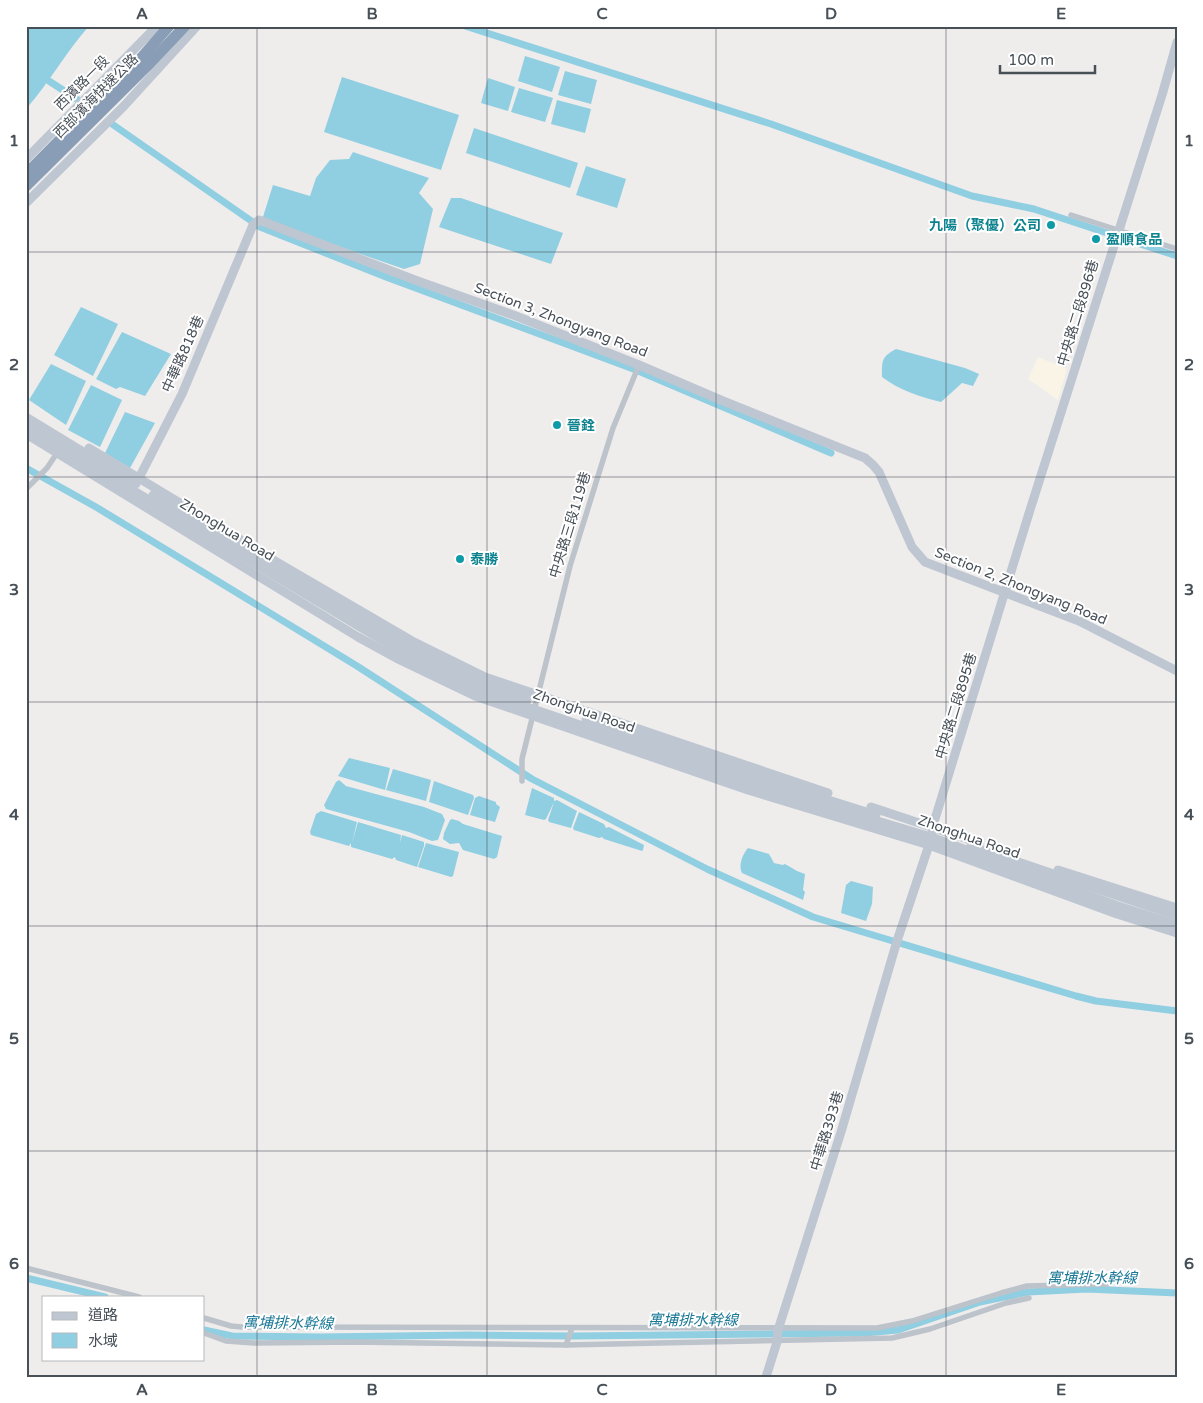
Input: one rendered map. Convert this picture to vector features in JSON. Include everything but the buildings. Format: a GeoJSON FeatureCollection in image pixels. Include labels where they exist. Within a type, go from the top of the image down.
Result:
{"type":"FeatureCollection","features":[{"type":"Feature","properties":{"kind":"highway","name":"西部濱海快速公路"},"geometry":{"type":"LineString","coordinates":[[26,174],[142,57],[169,26]]}},
{"type":"Feature","properties":{"kind":"highway","name":"西部濱海快速公路"},"geometry":{"type":"LineString","coordinates":[[26,186],[185,26]]}},
{"type":"Feature","properties":{"kind":"main road","name":"西濱路一段"},"geometry":{"type":"LineString","coordinates":[[26,159],[157,26]]}},
{"type":"Feature","properties":{"kind":"main road"},"geometry":{"type":"LineString","coordinates":[[26,203],[124,106],[197,26]]}},
{"type":"Feature","properties":{"kind":"main road","name":"中央路二段896巷"},"geometry":{"type":"LineString","coordinates":[[1005,592],[1162,95],[1177,42]]}},
{"type":"Feature","properties":{"kind":"main road","name":"Section 3, Zhongyang Road"},"geometry":{"type":"LineString","coordinates":[[259,220],[490,306],[849,452]]}},
{"type":"Feature","properties":{"kind":"main road","name":"中華路818巷"},"geometry":{"type":"LineString","coordinates":[[130,484],[182,394],[253,225],[259,220]]}},
{"type":"Feature","properties":{"kind":"main road","name":"Zhonghua Road"},"geometry":{"type":"LineString","coordinates":[[26,411],[130,484],[350,632],[400,660],[475,696],[536,706],[1177,916]]}},
{"type":"Feature","properties":{"kind":"main road","name":"Zhonghua Road"},"geometry":{"type":"LineString","coordinates":[[26,417],[130,484]]}},
{"type":"Feature","properties":{"kind":"main road","name":"Zhonghua Road"},"geometry":{"type":"LineString","coordinates":[[26,426],[267,557],[412,641],[485,677],[536,706],[748,790],[932,836],[1177,908]]}},
{"type":"Feature","properties":{"kind":"main road","name":"Zhonghua Road"},"geometry":{"type":"LineString","coordinates":[[26,434],[57,453],[130,484]]}},
{"type":"Feature","properties":{"kind":"main road","name":"Section 2, Zhongyang Road"},"geometry":{"type":"LineString","coordinates":[[849,452],[865,458],[879,472],[912,547],[922,560],[1079,621],[1177,671]]}},
{"type":"Feature","properties":{"kind":"main road","name":"中央路二段895巷"},"geometry":{"type":"LineString","coordinates":[[932,836],[1005,592]]}},
{"type":"Feature","properties":{"kind":"main road","name":"Zhonghua Road"},"geometry":{"type":"LineString","coordinates":[[932,836],[1118,906],[1177,925]]}},
{"type":"Feature","properties":{"kind":"main road","name":"Zhonghua Road"},"geometry":{"type":"LineString","coordinates":[[932,836],[1117,914],[1177,933]]}},
{"type":"Feature","properties":{"kind":"main road","name":"中華路393巷"},"geometry":{"type":"LineString","coordinates":[[766,1377],[898,938],[932,836]]}},
{"type":"Feature","properties":{"kind":"street"},"geometry":{"type":"LineString","coordinates":[[1071,215],[1177,249]]}},
{"type":"Feature","properties":{"kind":"street","name":"中央路三段119巷"},"geometry":{"type":"LineString","coordinates":[[522,781],[522,759],[570,566],[613,428],[639,365]]}},
{"type":"Feature","properties":{"kind":"street"},"geometry":{"type":"LineString","coordinates":[[26,489],[47,468],[57,453]]}},
{"type":"Feature","properties":{"kind":"street"},"geometry":{"type":"LineString","coordinates":[[26,1268],[136,1296]]}},
{"type":"Feature","properties":{"kind":"street"},"geometry":{"type":"LineString","coordinates":[[205,1318],[231,1326],[242,1327],[878,1328],[912,1321],[1027,1286],[1110,1284]]}},
{"type":"Feature","properties":{"kind":"street"},"geometry":{"type":"LineString","coordinates":[[205,1333],[226,1341],[254,1343],[353,1342],[566,1345],[777,1342],[892,1338],[930,1329],[1006,1303],[1028,1298]]}},
{"type":"Feature","properties":{"kind":"street"},"geometry":{"type":"LineString","coordinates":[[566,1345],[572,1328]]}},
{"type":"Feature","properties":{"kind":"shaded area"},"geometry":{"type":"Polygon","coordinates":[[[1038,357],[1067,369],[1058,400],[1028,379],[1038,357]]]}},
{"type":"Feature","properties":{"kind":"water"},"geometry":{"type":"Polygon","coordinates":[[[26,26],[89,26],[26,109],[26,26]]]}},
{"type":"Feature","properties":{"kind":"water"},"geometry":{"type":"Polygon","coordinates":[[[525,56],[560,67],[552,92],[518,81],[525,56]]]}},
{"type":"Feature","properties":{"kind":"water"},"geometry":{"type":"Polygon","coordinates":[[[565,71],[597,80],[591,104],[558,95],[565,71]]]}},
{"type":"Feature","properties":{"kind":"water"},"geometry":{"type":"Polygon","coordinates":[[[342,77],[459,115],[441,170],[324,132],[342,77]]]}},
{"type":"Feature","properties":{"kind":"water"},"geometry":{"type":"Polygon","coordinates":[[[488,78],[515,87],[508,111],[481,103],[488,78]]]}},
{"type":"Feature","properties":{"kind":"water"},"geometry":{"type":"Polygon","coordinates":[[[519,88],[553,98],[545,122],[511,112],[519,88]]]}},
{"type":"Feature","properties":{"kind":"water"},"geometry":{"type":"Polygon","coordinates":[[[557,100],[591,109],[585,133],[551,124],[557,100]]]}},
{"type":"Feature","properties":{"kind":"water"},"geometry":{"type":"Polygon","coordinates":[[[474,128],[578,163],[570,188],[466,153],[474,128]]]}},
{"type":"Feature","properties":{"kind":"water"},"geometry":{"type":"Polygon","coordinates":[[[353,152],[429,178],[419,193],[433,209],[420,264],[404,269],[262,220],[273,185],[310,196],[316,178],[330,160],[349,159],[353,152]]]}},
{"type":"Feature","properties":{"kind":"water"},"geometry":{"type":"Polygon","coordinates":[[[586,166],[626,179],[617,208],[576,195],[586,166]]]}},
{"type":"Feature","properties":{"kind":"water"},"geometry":{"type":"Polygon","coordinates":[[[451,198],[461,198],[563,233],[551,264],[439,227],[451,198]]]}},
{"type":"Feature","properties":{"kind":"water"},"geometry":{"type":"Polygon","coordinates":[[[81,307],[118,324],[93,376],[54,355],[81,307]]]}},
{"type":"Feature","properties":{"kind":"water"},"geometry":{"type":"Polygon","coordinates":[[[122,332],[171,354],[145,396],[120,387],[116,389],[96,379],[122,332]]]}},
{"type":"Feature","properties":{"kind":"water"},"geometry":{"type":"Polygon","coordinates":[[[896,349],[965,368],[979,374],[973,386],[962,383],[941,402],[925,398],[903,389],[882,377],[883,360],[887,354],[896,349]]]}},
{"type":"Feature","properties":{"kind":"water"},"geometry":{"type":"Polygon","coordinates":[[[51,364],[86,381],[66,425],[29,400],[51,364]]]}},
{"type":"Feature","properties":{"kind":"water"},"geometry":{"type":"Polygon","coordinates":[[[91,385],[122,400],[100,447],[68,430],[91,385]]]}},
{"type":"Feature","properties":{"kind":"water"},"geometry":{"type":"Polygon","coordinates":[[[125,412],[155,423],[130,468],[105,453],[125,412]]]}},
{"type":"Feature","properties":{"kind":"water"},"geometry":{"type":"Polygon","coordinates":[[[349,758],[390,768],[385,790],[338,776],[349,758]]]}},
{"type":"Feature","properties":{"kind":"water"},"geometry":{"type":"Polygon","coordinates":[[[393,769],[431,780],[426,801],[386,790],[393,769]]]}},
{"type":"Feature","properties":{"kind":"water"},"geometry":{"type":"Polygon","coordinates":[[[339,780],[346,786],[424,807],[442,814],[445,820],[438,840],[432,841],[409,832],[326,809],[324,805],[336,782],[339,780]]]}},
{"type":"Feature","properties":{"kind":"water"},"geometry":{"type":"Polygon","coordinates":[[[434,781],[473,795],[474,798],[468,815],[429,802],[434,781]]]}},
{"type":"Feature","properties":{"kind":"water"},"geometry":{"type":"Polygon","coordinates":[[[532,788],[554,798],[554,801],[557,800],[577,811],[571,828],[549,822],[554,802],[544,820],[525,815],[532,788]]]}},
{"type":"Feature","properties":{"kind":"water"},"geometry":{"type":"Polygon","coordinates":[[[479,796],[496,802],[500,807],[495,822],[470,815],[475,798],[479,796]]]}},
{"type":"Feature","properties":{"kind":"water"},"geometry":{"type":"Polygon","coordinates":[[[321,811],[357,822],[352,843],[358,822],[401,835],[400,843],[402,835],[424,842],[417,867],[396,860],[395,857],[392,859],[351,847],[351,843],[349,846],[311,835],[310,832],[316,814],[321,811]]]}},
{"type":"Feature","properties":{"kind":"water"},"geometry":{"type":"Polygon","coordinates":[[[579,812],[604,824],[606,828],[609,827],[644,845],[643,850],[574,830],[579,812]]]}},
{"type":"Feature","properties":{"kind":"water"},"geometry":{"type":"Polygon","coordinates":[[[452,819],[502,836],[497,857],[494,859],[463,850],[459,843],[450,844],[443,839],[444,833],[452,819]]]}},
{"type":"Feature","properties":{"kind":"water"},"geometry":{"type":"Polygon","coordinates":[[[426,843],[459,852],[453,876],[418,867],[426,843]]]}},
{"type":"Feature","properties":{"kind":"water"},"geometry":{"type":"Polygon","coordinates":[[[748,848],[769,854],[774,863],[785,864],[805,874],[803,900],[742,873],[742,860],[748,848]]]}},
{"type":"Feature","properties":{"kind":"water"},"geometry":{"type":"Polygon","coordinates":[[[851,881],[873,887],[872,904],[866,921],[841,913],[846,885],[851,881]]]}},
{"type":"Feature","properties":{"kind":"waterway"},"geometry":{"type":"LineString","coordinates":[[465,26],[771,124],[972,196],[1034,209],[1177,256]]}},
{"type":"Feature","properties":{"kind":"waterway"},"geometry":{"type":"LineString","coordinates":[[49,81],[78,100]]}},
{"type":"Feature","properties":{"kind":"waterway"},"geometry":{"type":"LineString","coordinates":[[112,124],[260,227],[386,277],[636,370],[831,453]]}},
{"type":"Feature","properties":{"kind":"waterway"},"geometry":{"type":"LineString","coordinates":[[26,468],[96,507],[357,666],[532,779],[707,869],[813,917],[1076,996],[1096,1001],[1177,1011]]}},
{"type":"Feature","properties":{"kind":"waterway","name":"寓埔排水幹線"},"geometry":{"type":"LineString","coordinates":[[26,1278],[101,1296]]}},
{"type":"Feature","properties":{"kind":"waterway","name":"寓埔排水幹線"},"geometry":{"type":"LineString","coordinates":[[205,1330],[232,1336],[322,1337],[865,1333],[898,1330],[980,1302],[1028,1292],[1087,1289],[1177,1293]]}},
{"type":"Feature","properties":{"kind":"place","name":"九陽（聚優）公司"},"geometry":{"type":"Point","coordinates":[1051,225]}},
{"type":"Feature","properties":{"kind":"place","name":"盈順食品"},"geometry":{"type":"Point","coordinates":[1096,239]}},
{"type":"Feature","properties":{"kind":"place","name":"晉銓"},"geometry":{"type":"Point","coordinates":[557,425]}},
{"type":"Feature","properties":{"kind":"place","name":"泰勝"},"geometry":{"type":"Point","coordinates":[460,559]}}]}
